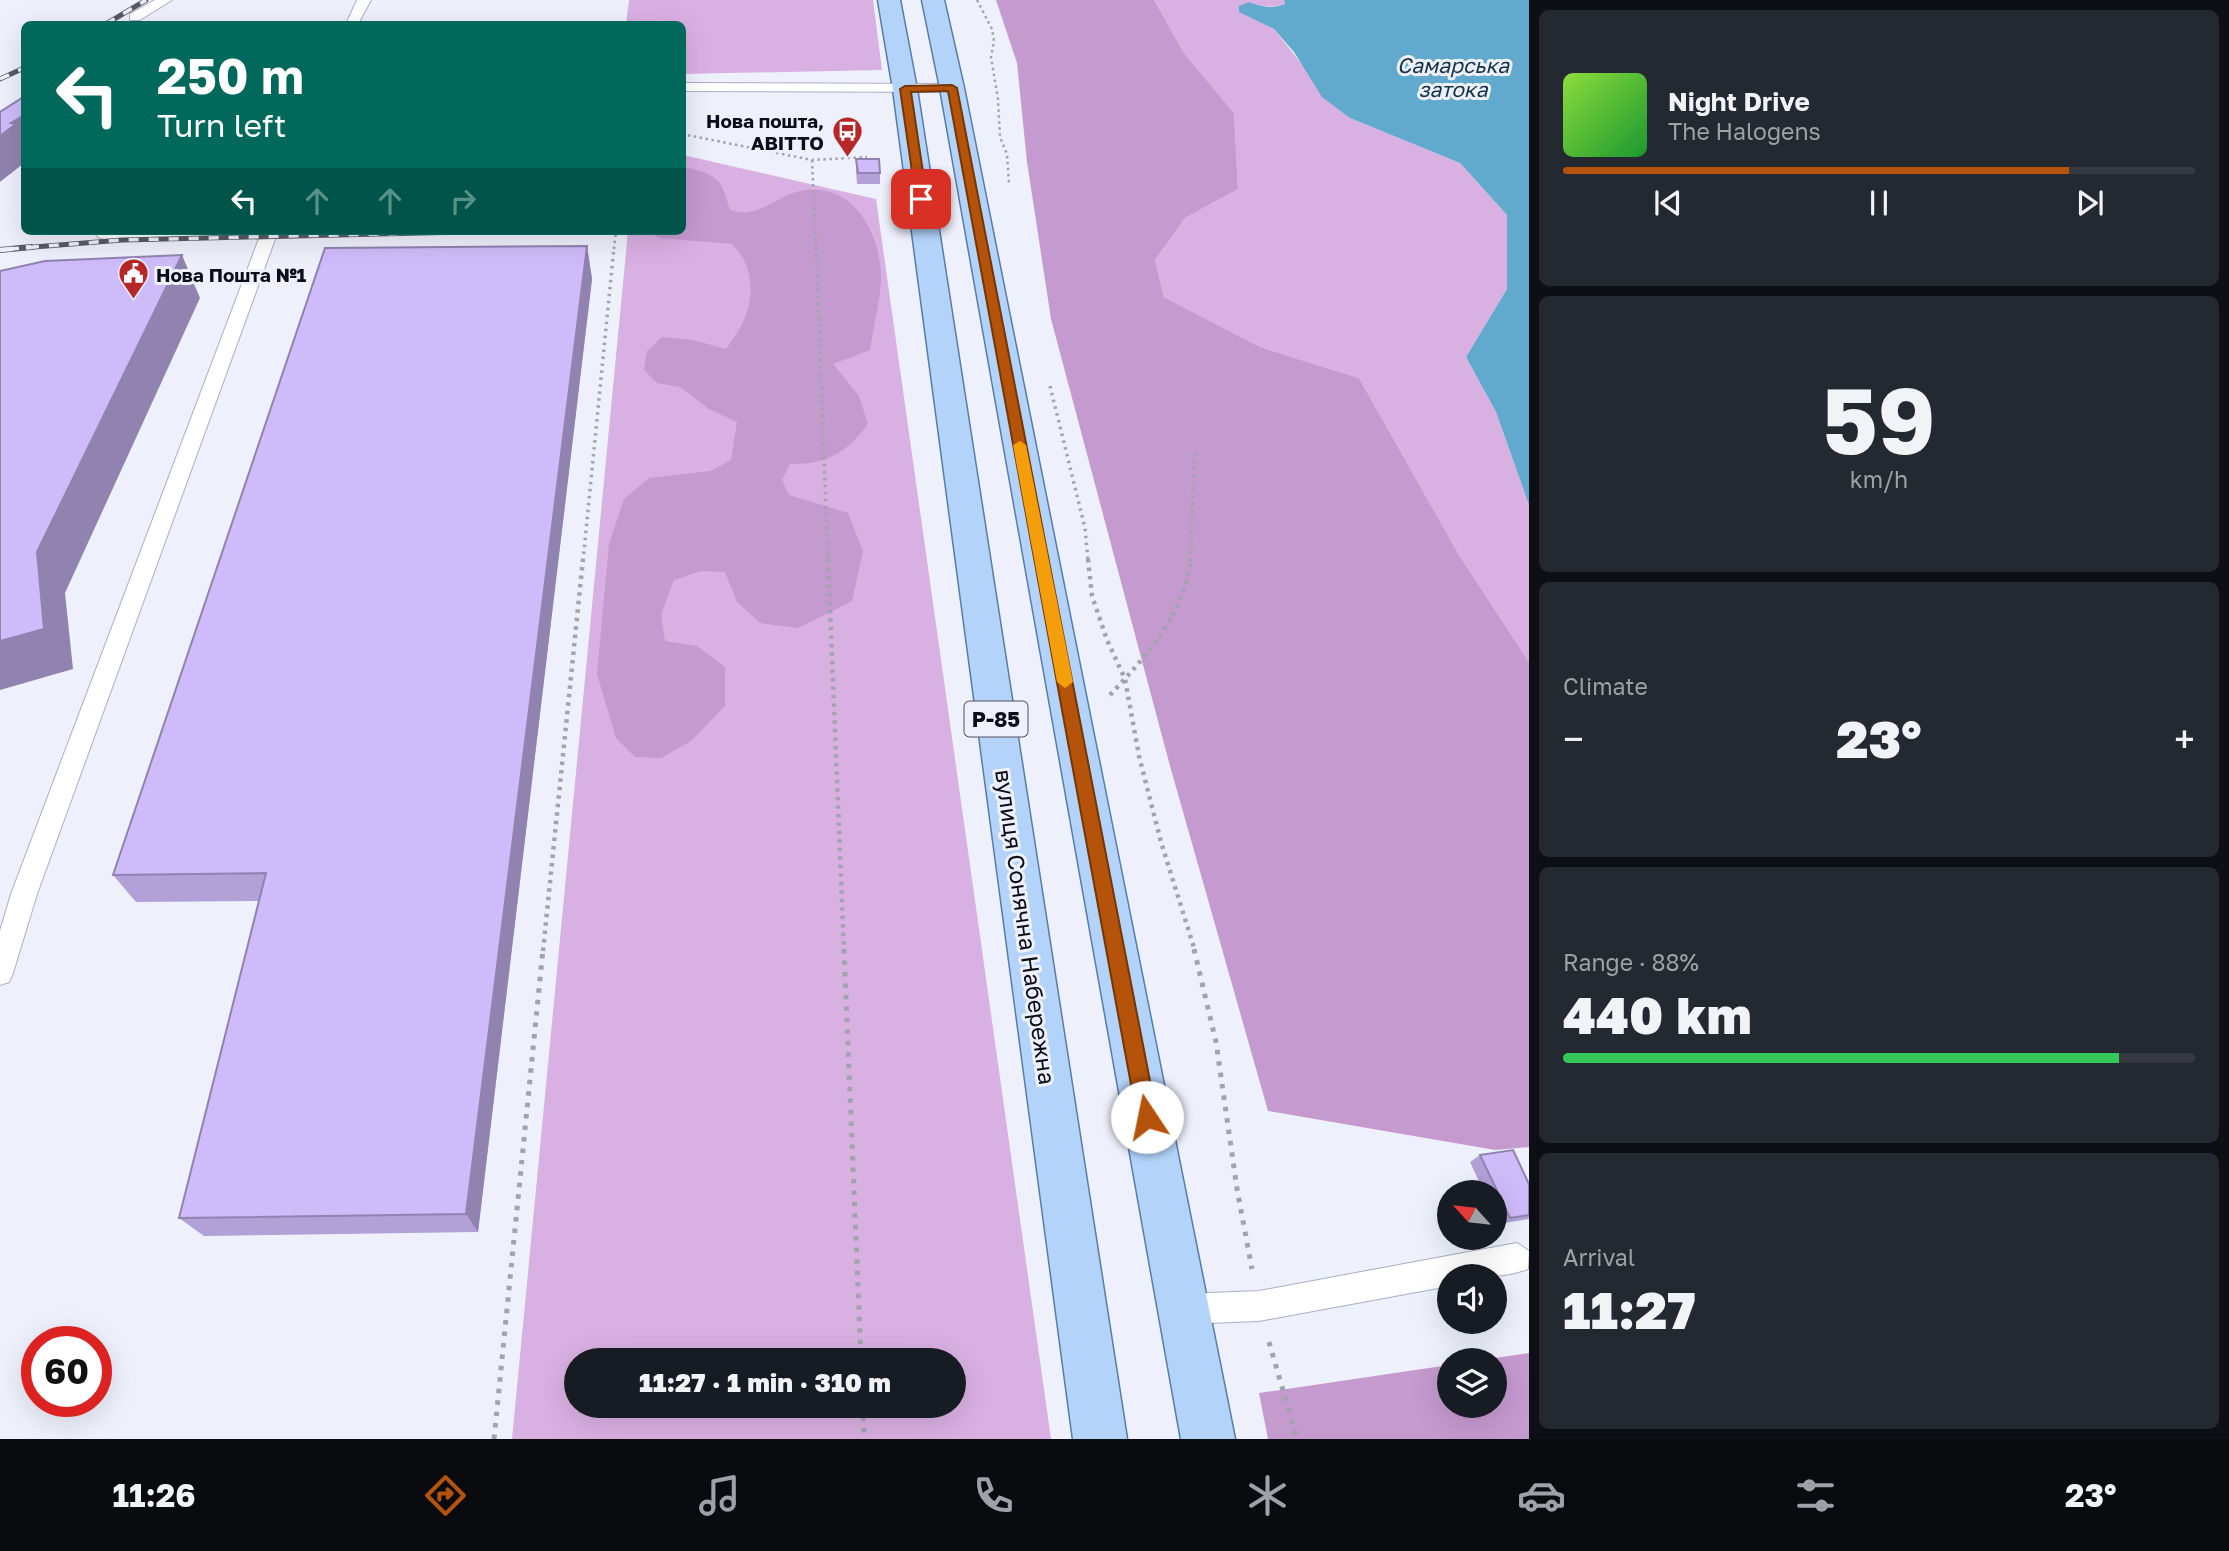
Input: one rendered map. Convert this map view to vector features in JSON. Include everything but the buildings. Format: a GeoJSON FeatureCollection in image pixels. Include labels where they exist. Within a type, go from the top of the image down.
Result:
{"type":"FeatureCollection","features":[{"type":"Feature","properties":{"kind":"main road","name":"вулиця Сонячна Набережна"},"geometry":{"type":"LineString","coordinates":[[889,0],[905,89],[1100,1439]]}},
{"type":"Feature","properties":{"kind":"main road"},"geometry":{"type":"LineString","coordinates":[[933,0],[952,88],[1208,1439]]}},
{"type":"Feature","properties":{"kind":"lane"},"geometry":{"type":"LineString","coordinates":[[135,17],[165,0]]}},
{"type":"Feature","properties":{"kind":"lane"},"geometry":{"type":"LineString","coordinates":[[354,21],[364,0]]}},
{"type":"Feature","properties":{"kind":"lane"},"geometry":{"type":"LineString","coordinates":[[686,86],[952,88]]}},
{"type":"Feature","properties":{"kind":"lane"},"geometry":{"type":"LineString","coordinates":[[0,973],[24,894],[269,235]]}},
{"type":"Feature","properties":{"kind":"lane"},"geometry":{"type":"LineString","coordinates":[[1183,1309],[1259,1306],[1517,1258]]}},
{"type":"Feature","properties":{"kind":"path"},"geometry":{"type":"LineString","coordinates":[[977,0],[992,29],[994,41],[991,57],[998,99],[1000,138],[1007,155],[1010,176],[1009,189]]}},
{"type":"Feature","properties":{"kind":"path"},"geometry":{"type":"LineString","coordinates":[[686,135],[812,160],[867,157]]}},
{"type":"Feature","properties":{"kind":"path"},"geometry":{"type":"LineString","coordinates":[[812,160],[861,1348]]}},
{"type":"Feature","properties":{"kind":"path"},"geometry":{"type":"LineString","coordinates":[[494,1439],[616,235]]}},
{"type":"Feature","properties":{"kind":"path"},"geometry":{"type":"LineString","coordinates":[[1049,384],[1085,528],[1092,596],[1107,640],[1125,679],[1139,756],[1161,842],[1191,934],[1216,1042],[1237,1189],[1259,1306],[1297,1439]]}},
{"type":"Feature","properties":{"kind":"path"},"geometry":{"type":"LineString","coordinates":[[1075,735],[1154,647],[1180,605],[1190,561],[1195,453]]}},
{"type":"Feature","properties":{"kind":"path"},"geometry":{"type":"LineString","coordinates":[[863,1418],[864,1439]]}},
{"type":"Feature","properties":{"kind":"shaded area"},"geometry":{"type":"Polygon","coordinates":[[[629,0],[873,0],[882,70],[686,74],[686,21],[626,21],[629,0]]]}},
{"type":"Feature","properties":{"kind":"shaded area"},"geometry":{"type":"Polygon","coordinates":[[[996,0],[1154,0],[1184,53],[1234,113],[1238,189],[1185,218],[1155,260],[1164,297],[1260,347],[1359,378],[1459,555],[1529,662],[1529,1147],[1495,1150],[1268,1111],[1170,766],[1051,319],[1027,162],[1017,63],[996,0]]]}},
{"type":"Feature","properties":{"kind":"shaded area"},"geometry":{"type":"Polygon","coordinates":[[[1154,0],[1284,0],[1285,4],[1271,6],[1249,2],[1239,11],[1274,29],[1307,71],[1350,118],[1460,163],[1507,215],[1507,289],[1466,357],[1496,412],[1529,505],[1529,662],[1459,555],[1359,378],[1260,347],[1164,297],[1155,260],[1185,218],[1238,189],[1234,113],[1184,53],[1154,0]]]}},
{"type":"Feature","properties":{"kind":"shaded area"},"geometry":{"type":"Polygon","coordinates":[[[686,156],[876,199],[1051,1439],[512,1439],[628,235],[686,235],[686,156]]]}},
{"type":"Feature","properties":{"kind":"shaded area"},"geometry":{"type":"Polygon","coordinates":[[[690,168],[714,177],[722,186],[730,210],[758,210],[800,191],[819,190],[835,194],[849,202],[861,214],[870,229],[880,263],[881,281],[870,350],[833,364],[859,396],[868,424],[851,443],[835,455],[815,462],[790,464],[782,480],[789,495],[848,513],[863,551],[852,601],[798,628],[760,623],[737,602],[725,572],[701,571],[674,580],[661,615],[665,641],[697,646],[725,667],[725,706],[691,741],[661,758],[635,757],[616,738],[597,674],[609,544],[624,499],[649,478],[711,471],[731,460],[737,422],[709,409],[680,387],[657,383],[644,370],[647,351],[662,337],[693,340],[726,349],[744,321],[751,290],[747,267],[732,244],[659,238],[654,235],[686,235],[686,169],[690,168]]]}},
{"type":"Feature","properties":{"kind":"shaded area"},"geometry":{"type":"Polygon","coordinates":[[[1529,1353],[1529,1439],[1268,1439],[1259,1393],[1437,1367],[1437,1418],[1507,1418],[1507,1356],[1529,1353]]]}},
{"type":"Feature","properties":{"kind":"water","name":"Самарська затока"},"geometry":{"type":"Polygon","coordinates":[[[1284,0],[1529,0],[1529,505],[1496,412],[1466,357],[1507,289],[1507,215],[1460,163],[1350,118],[1322,97],[1294,52],[1274,29],[1239,12],[1239,6],[1249,2],[1271,7],[1285,4],[1284,0]]]}},
{"type":"Feature","properties":{"kind":"railway"},"geometry":{"type":"LineString","coordinates":[[111,21],[146,0]]}},
{"type":"Feature","properties":{"kind":"railway"},"geometry":{"type":"LineString","coordinates":[[0,79],[21,69]]}},
{"type":"Feature","properties":{"kind":"railway"},"geometry":{"type":"LineString","coordinates":[[17,248],[122,240],[335,235]]}},
{"type":"Feature","properties":{"kind":"railway"},"geometry":{"type":"LineString","coordinates":[[17,248],[31,247]]}},
{"type":"Feature","properties":{"kind":"railway"},"geometry":{"type":"LineString","coordinates":[[0,250],[17,248]]}},
{"type":"Feature","properties":{"kind":"railway"},"geometry":{"type":"LineString","coordinates":[[9,249],[17,248]]}},
{"type":"Feature","properties":{"kind":"slow traffic"},"geometry":{"type":"LineString","coordinates":[[1020,445],[1065,682]]}},
{"type":"Feature","properties":{"kind":"place","name":"Нова пошта, АВІТТО"},"geometry":{"type":"Point","coordinates":[847,158]}},
{"type":"Feature","properties":{"kind":"place","name":"Нова Пошта №1"},"geometry":{"type":"Point","coordinates":[133,301]}},
{"type":"Feature","properties":{"kind":"route"},"geometry":{"type":"LineString","coordinates":[[921,199],[905,89],[952,88],[1147,1117]]}}]}
